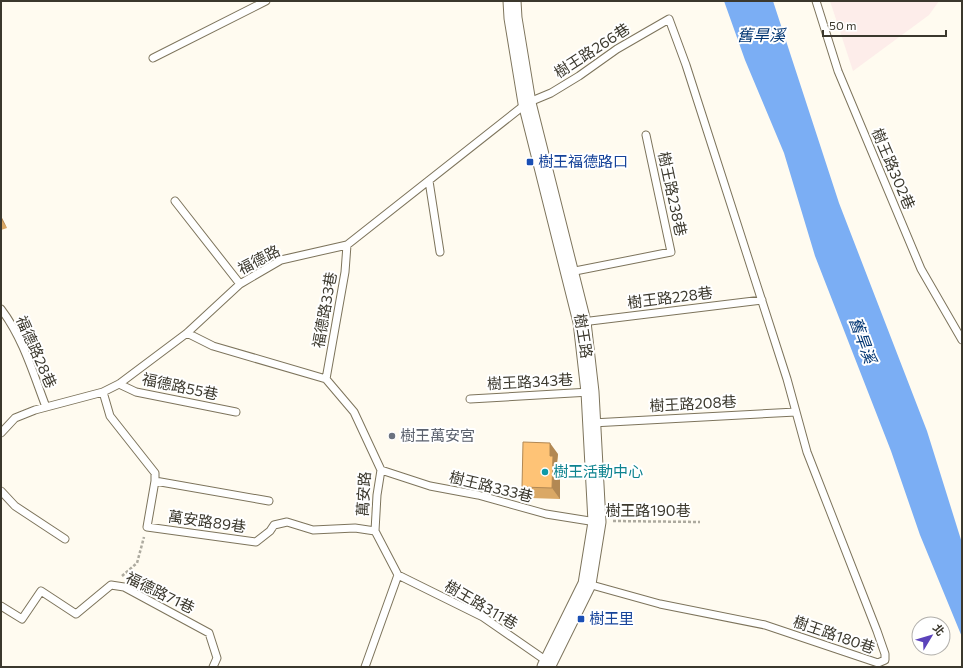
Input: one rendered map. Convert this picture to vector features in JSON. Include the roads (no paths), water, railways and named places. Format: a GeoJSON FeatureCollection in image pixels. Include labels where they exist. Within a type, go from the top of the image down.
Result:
{"type":"FeatureCollection","features":[{"type":"Feature","properties":{"kind":"street","name":"樹王路"},"geometry":{"type":"LineString","coordinates":[[512,1],[513,18],[527,103],[582,322],[592,423],[597,522],[587,584],[547,664]]}},
{"type":"Feature","properties":{"kind":"lane"},"geometry":{"type":"LineString","coordinates":[[153,58],[266,1]]}},
{"type":"Feature","properties":{"kind":"lane","name":"樹王路302巷"},"geometry":{"type":"LineString","coordinates":[[816,1],[838,71],[921,269],[962,340]]}},
{"type":"Feature","properties":{"kind":"lane","name":"樹王路266巷"},"geometry":{"type":"LineString","coordinates":[[527,103],[551,93],[579,76],[617,49],[669,19],[684,59],[762,300]]}},
{"type":"Feature","properties":{"kind":"lane","name":"福德路"},"geometry":{"type":"LineString","coordinates":[[1,433],[15,418],[46,407],[103,392],[119,384],[187,332],[240,284],[281,260],[347,245],[527,103]]}},
{"type":"Feature","properties":{"kind":"lane","name":"樹王路238巷"},"geometry":{"type":"LineString","coordinates":[[570,272],[671,252],[646,135]]}},
{"type":"Feature","properties":{"kind":"lane"},"geometry":{"type":"LineString","coordinates":[[429,181],[440,252]]}},
{"type":"Feature","properties":{"kind":"lane"},"geometry":{"type":"LineString","coordinates":[[175,201],[240,284]]}},
{"type":"Feature","properties":{"kind":"lane","name":"福德路33巷"},"geometry":{"type":"LineString","coordinates":[[326,379],[345,272],[347,245]]}},
{"type":"Feature","properties":{"kind":"lane"},"geometry":{"type":"LineString","coordinates":[[762,300],[796,412]]}},
{"type":"Feature","properties":{"kind":"lane","name":"樹王路228巷"},"geometry":{"type":"LineString","coordinates":[[582,322],[762,300]]}},
{"type":"Feature","properties":{"kind":"lane","name":"福德路28巷"},"geometry":{"type":"LineString","coordinates":[[1,309],[9,319],[26,354],[46,407]]}},
{"type":"Feature","properties":{"kind":"lane"},"geometry":{"type":"LineString","coordinates":[[187,332],[213,346],[326,379]]}},
{"type":"Feature","properties":{"kind":"lane","name":"萬安路"},"geometry":{"type":"LineString","coordinates":[[326,379],[354,412],[381,470],[377,495],[375,531],[398,575]]}},
{"type":"Feature","properties":{"kind":"lane","name":"福德路55巷"},"geometry":{"type":"LineString","coordinates":[[119,384],[136,392],[236,412]]}},
{"type":"Feature","properties":{"kind":"lane"},"geometry":{"type":"LineString","coordinates":[[103,392],[110,416],[155,473],[155,481],[269,501]]}},
{"type":"Feature","properties":{"kind":"lane","name":"樹王路343巷"},"geometry":{"type":"LineString","coordinates":[[470,399],[590,392]]}},
{"type":"Feature","properties":{"kind":"lane","name":"樹王路208巷"},"geometry":{"type":"LineString","coordinates":[[592,423],[796,412]]}},
{"type":"Feature","properties":{"kind":"lane","name":"樹王路180巷"},"geometry":{"type":"LineString","coordinates":[[587,584],[660,604],[765,624],[878,663],[885,660],[885,654],[877,631],[807,452],[796,412]]}},
{"type":"Feature","properties":{"kind":"lane","name":"樹王路333巷"},"geometry":{"type":"LineString","coordinates":[[381,470],[430,486],[478,495],[546,514],[597,522]]}},
{"type":"Feature","properties":{"kind":"lane","name":"萬安路89巷"},"geometry":{"type":"LineString","coordinates":[[155,481],[147,527],[256,542],[270,531],[274,524],[287,522],[313,530],[355,528],[375,531]]}},
{"type":"Feature","properties":{"kind":"lane"},"geometry":{"type":"LineString","coordinates":[[1,491],[15,506],[65,540]]}},
{"type":"Feature","properties":{"kind":"lane"},"geometry":{"type":"LineString","coordinates":[[365,667],[398,575]]}},
{"type":"Feature","properties":{"kind":"lane","name":"樹王路311巷"},"geometry":{"type":"LineString","coordinates":[[398,575],[483,618],[547,664]]}},
{"type":"Feature","properties":{"kind":"lane","name":"福德路71巷"},"geometry":{"type":"LineString","coordinates":[[1,606],[22,619],[41,591],[76,614],[111,585],[124,587],[209,633],[217,658],[213,667]]}},
{"type":"Feature","properties":{"kind":"water","name":"舊旱溪"},"geometry":{"type":"Polygon","coordinates":[[[724,1],[773,1],[839,203],[927,431],[962,543],[962,637],[920,535],[891,451],[815,256],[784,153],[745,60],[724,1]]]}},
{"type":"Feature","properties":{"kind":"place","name":"樹王福德路口"},"geometry":{"type":"Point","coordinates":[530,162]}},
{"type":"Feature","properties":{"kind":"place","name":"樹王萬安宮"},"geometry":{"type":"Point","coordinates":[392,436]}},
{"type":"Feature","properties":{"kind":"place","name":"樹王活動中心"},"geometry":{"type":"Point","coordinates":[545,472]}},
{"type":"Feature","properties":{"kind":"place","name":"樹王里"},"geometry":{"type":"Point","coordinates":[581,619]}}]}
